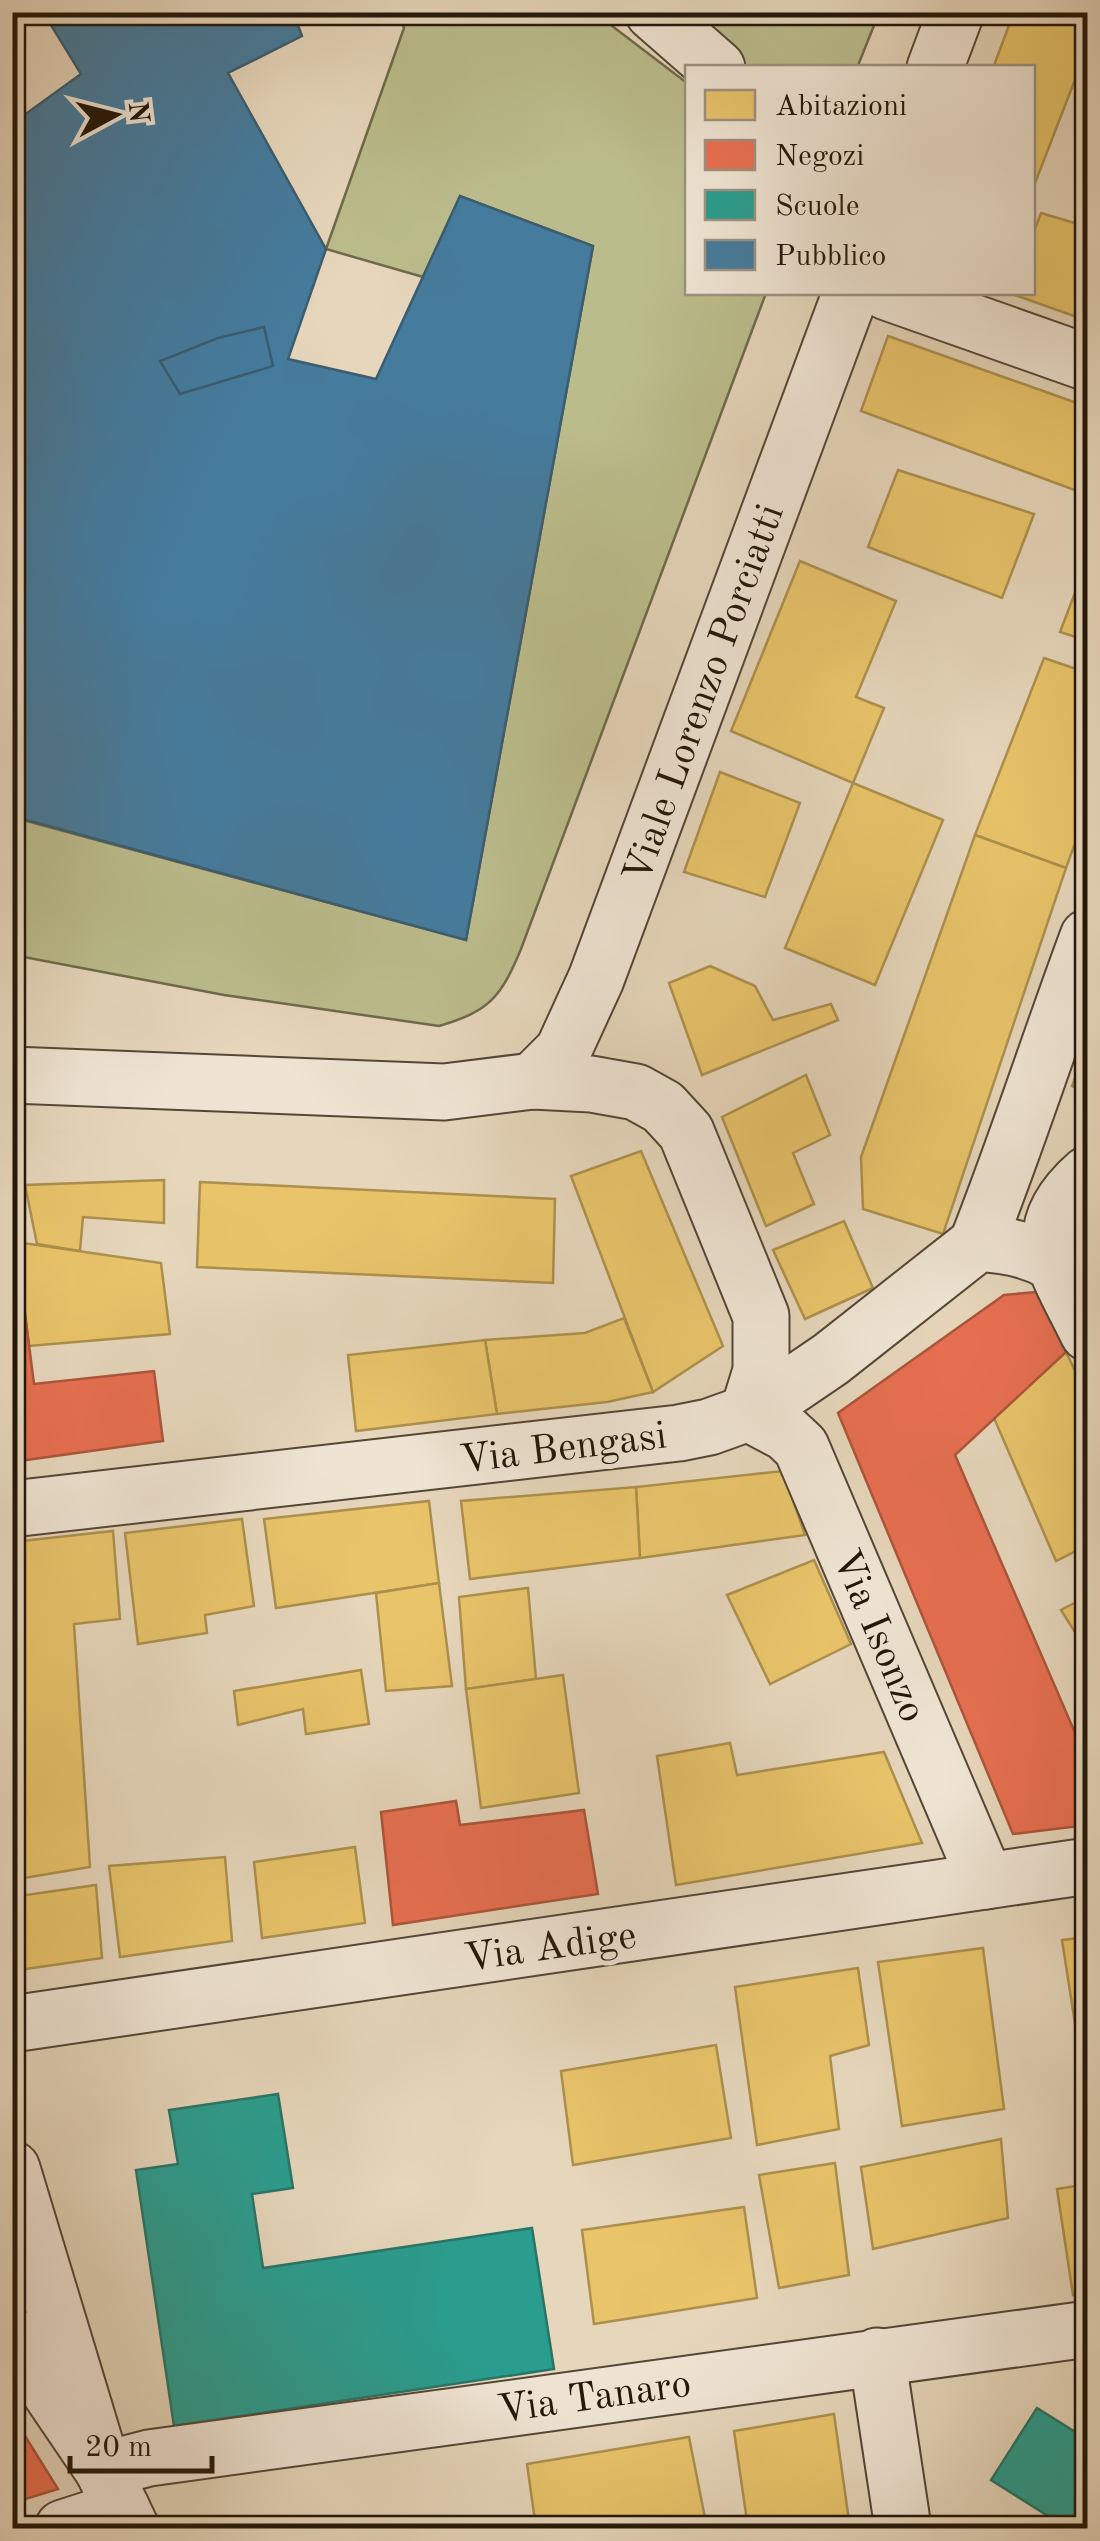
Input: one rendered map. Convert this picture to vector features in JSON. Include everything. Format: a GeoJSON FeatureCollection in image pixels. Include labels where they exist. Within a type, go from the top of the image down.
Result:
{"type":"FeatureCollection","features":[{"type":"Feature","properties":{"kind":"street"},"geometry":{"type":"LineString","coordinates":[[653,12],[714,65]]}},
{"type":"Feature","properties":{"kind":"street"},"geometry":{"type":"LineString","coordinates":[[937,65],[956,12]]}},
{"type":"Feature","properties":{"kind":"street","name":"Viale Lorenzo Porciatti"},"geometry":{"type":"LineString","coordinates":[[534,1081],[564,1051],[577,1027],[850,295]]}},
{"type":"Feature","properties":{"kind":"street"},"geometry":{"type":"LineString","coordinates":[[895,295],[1088,363]]}},
{"type":"Feature","properties":{"kind":"street"},"geometry":{"type":"LineString","coordinates":[[1054,1263],[1034,1252],[976,1244],[1020,1137],[1088,937]]}},
{"type":"Feature","properties":{"kind":"street"},"geometry":{"type":"LineString","coordinates":[[1039,1074],[1038,1104],[1049,1150],[1060,1161],[1088,1164]]}},
{"type":"Feature","properties":{"kind":"street"},"geometry":{"type":"LineString","coordinates":[[12,1075],[444,1092],[534,1081],[591,1084],[636,1092],[663,1106],[686,1132],[762,1316],[761,1371],[748,1412]]}},
{"type":"Feature","properties":{"kind":"street"},"geometry":{"type":"LineString","coordinates":[[1088,1174],[1071,1188],[1054,1212],[1050,1240],[1054,1263],[1088,1333]]}},
{"type":"Feature","properties":{"kind":"street","name":"Via Bengasi"},"geometry":{"type":"LineString","coordinates":[[12,1508],[709,1427],[748,1412],[831,1359],[976,1244]]}},
{"type":"Feature","properties":{"kind":"street","name":"Via Isonzo"},"geometry":{"type":"LineString","coordinates":[[748,1412],[786,1433],[801,1447],[986,1881]]}},
{"type":"Feature","properties":{"kind":"street","name":"Via Adige"},"geometry":{"type":"LineString","coordinates":[[12,2024],[1088,1866]]}},
{"type":"Feature","properties":{"kind":"street"},"geometry":{"type":"LineString","coordinates":[[12,2169],[119,2502]]}},
{"type":"Feature","properties":{"kind":"street","name":"Via Tanaro"},"geometry":{"type":"LineString","coordinates":[[63,2528],[119,2502],[150,2458],[1088,2328]]}},
{"type":"Feature","properties":{"kind":"street"},"geometry":{"type":"LineString","coordinates":[[12,2336],[119,2502]]}},
{"type":"Feature","properties":{"kind":"street"},"geometry":{"type":"LineString","coordinates":[[877,2356],[903,2528]]}},
{"type":"Feature","properties":{"kind":"green space"},"geometry":{"type":"Polygon","coordinates":[[[398,13],[595,13],[685,81],[685,295],[765,295],[521,949],[492,1000],[471,1014],[439,1026],[224,995],[13,955],[12,817],[466,940],[593,246],[460,196],[423,277],[326,249],[404,28],[398,13]]]}},
{"type":"Feature","properties":{"kind":"green space"},"geometry":{"type":"Polygon","coordinates":[[[676,13],[879,13],[858,65],[737,65],[676,13]]]}},
{"type":"Feature","properties":{"kind":"building: Abitazioni"},"geometry":{"type":"Polygon","coordinates":[[[134,12],[232,12],[209,98],[118,73],[134,12]]]}},
{"type":"Feature","properties":{"kind":"building: Abitazioni"},"geometry":{"type":"Polygon","coordinates":[[[1014,12],[1088,12],[1088,46],[1035,183],[1035,65],[994,65],[1014,12]]]}},
{"type":"Feature","properties":{"kind":"building: Abitazioni"},"geometry":{"type":"Polygon","coordinates":[[[195,141],[239,203],[260,250],[223,267],[251,309],[217,328],[218,338],[160,361],[143,337],[175,315],[96,194],[195,141]]]}},
{"type":"Feature","properties":{"kind":"building: Abitazioni"},"geometry":{"type":"Polygon","coordinates":[[[1041,213],[1088,227],[1088,321],[1015,295],[1035,295],[1035,229],[1041,213]]]}},
{"type":"Feature","properties":{"kind":"building: Abitazioni"},"geometry":{"type":"Polygon","coordinates":[[[888,336],[1088,407],[1088,495],[861,411],[888,336]]]}},
{"type":"Feature","properties":{"kind":"building: Abitazioni"},"geometry":{"type":"Polygon","coordinates":[[[898,470],[1034,514],[1002,598],[868,547],[898,470]]]}},
{"type":"Feature","properties":{"kind":"building: Abitazioni"},"geometry":{"type":"Polygon","coordinates":[[[1088,559],[1088,641],[1060,632],[1088,559]]]}},
{"type":"Feature","properties":{"kind":"building: Abitazioni"},"geometry":{"type":"Polygon","coordinates":[[[800,561],[896,601],[856,697],[884,708],[853,783],[731,731],[800,561]]]}},
{"type":"Feature","properties":{"kind":"building: Abitazioni"},"geometry":{"type":"Polygon","coordinates":[[[1044,658],[1088,673],[1088,808],[1066,868],[975,835],[1044,658]]]}},
{"type":"Feature","properties":{"kind":"building: Abitazioni"},"geometry":{"type":"Polygon","coordinates":[[[720,772],[800,803],[765,897],[684,872],[720,772]]]}},
{"type":"Feature","properties":{"kind":"building: Abitazioni"},"geometry":{"type":"Polygon","coordinates":[[[853,783],[943,820],[875,985],[785,948],[853,783]]]}},
{"type":"Feature","properties":{"kind":"building: Abitazioni"},"geometry":{"type":"Polygon","coordinates":[[[975,835],[1066,868],[943,1234],[863,1209],[861,1157],[975,835]]]}},
{"type":"Feature","properties":{"kind":"building: Abitazioni"},"geometry":{"type":"Polygon","coordinates":[[[710,966],[755,986],[773,1020],[831,1004],[838,1020],[702,1075],[669,983],[710,966]]]}},
{"type":"Feature","properties":{"kind":"building: Abitazioni"},"geometry":{"type":"Polygon","coordinates":[[[1088,1043],[1088,1093],[1072,1086],[1088,1043]]]}},
{"type":"Feature","properties":{"kind":"building: Abitazioni"},"geometry":{"type":"Polygon","coordinates":[[[806,1075],[830,1135],[793,1153],[814,1204],[766,1226],[722,1117],[806,1075]]]}},
{"type":"Feature","properties":{"kind":"building: Abitazioni"},"geometry":{"type":"Polygon","coordinates":[[[641,1151],[723,1346],[653,1392],[571,1176],[641,1151]]]}},
{"type":"Feature","properties":{"kind":"building: Abitazioni"},"geometry":{"type":"Polygon","coordinates":[[[164,1180],[164,1223],[83,1217],[80,1251],[37,1244],[25,1185],[164,1180]]]}},
{"type":"Feature","properties":{"kind":"building: Abitazioni"},"geometry":{"type":"Polygon","coordinates":[[[200,1182],[555,1199],[553,1283],[197,1267],[200,1182]]]}},
{"type":"Feature","properties":{"kind":"building: Abitazioni"},"geometry":{"type":"Polygon","coordinates":[[[844,1221],[873,1288],[805,1319],[773,1250],[844,1221]]]}},
{"type":"Feature","properties":{"kind":"building: Abitazioni"},"geometry":{"type":"Polygon","coordinates":[[[16,1242],[161,1263],[170,1334],[29,1346],[16,1242]]]}},
{"type":"Feature","properties":{"kind":"building: Abitazioni"},"geometry":{"type":"Polygon","coordinates":[[[624,1318],[653,1392],[607,1402],[497,1414],[485,1340],[585,1333],[624,1318]]]}},
{"type":"Feature","properties":{"kind":"building: Abitazioni"},"geometry":{"type":"Polygon","coordinates":[[[485,1340],[497,1414],[356,1431],[348,1355],[485,1340]]]}},
{"type":"Feature","properties":{"kind":"building: Abitazioni"},"geometry":{"type":"Polygon","coordinates":[[[1066,1352],[1088,1398],[1088,1545],[1056,1561],[994,1418],[1066,1352]]]}},
{"type":"Feature","properties":{"kind":"building: Abitazioni"},"geometry":{"type":"Polygon","coordinates":[[[783,1471],[805,1535],[640,1558],[636,1487],[783,1471]]]}},
{"type":"Feature","properties":{"kind":"building: Abitazioni"},"geometry":{"type":"Polygon","coordinates":[[[636,1487],[640,1558],[470,1579],[461,1501],[636,1487]]]}},
{"type":"Feature","properties":{"kind":"building: Abitazioni"},"geometry":{"type":"Polygon","coordinates":[[[429,1501],[439,1583],[276,1608],[264,1519],[429,1501]]]}},
{"type":"Feature","properties":{"kind":"building: Abitazioni"},"geometry":{"type":"Polygon","coordinates":[[[242,1519],[254,1606],[205,1615],[207,1633],[138,1644],[125,1533],[242,1519]]]}},
{"type":"Feature","properties":{"kind":"building: Abitazioni"},"geometry":{"type":"Polygon","coordinates":[[[113,1531],[120,1619],[74,1624],[90,1867],[12,1880],[12,1542],[113,1531]]]}},
{"type":"Feature","properties":{"kind":"building: Abitazioni"},"geometry":{"type":"Polygon","coordinates":[[[814,1560],[851,1644],[770,1684],[727,1595],[814,1560]]]}},
{"type":"Feature","properties":{"kind":"building: Abitazioni"},"geometry":{"type":"Polygon","coordinates":[[[439,1583],[452,1686],[386,1691],[376,1593],[439,1583]]]}},
{"type":"Feature","properties":{"kind":"building: Abitazioni"},"geometry":{"type":"Polygon","coordinates":[[[528,1588],[536,1679],[466,1689],[459,1597],[528,1588]]]}},
{"type":"Feature","properties":{"kind":"building: Abitazioni"},"geometry":{"type":"Polygon","coordinates":[[[1088,1596],[1088,1653],[1061,1610],[1088,1596]]]}},
{"type":"Feature","properties":{"kind":"building: Abitazioni"},"geometry":{"type":"Polygon","coordinates":[[[361,1670],[369,1724],[306,1734],[303,1709],[238,1725],[234,1691],[361,1670]]]}},
{"type":"Feature","properties":{"kind":"building: Abitazioni"},"geometry":{"type":"Polygon","coordinates":[[[563,1675],[579,1793],[481,1808],[466,1689],[563,1675]]]}},
{"type":"Feature","properties":{"kind":"building: Abitazioni"},"geometry":{"type":"Polygon","coordinates":[[[730,1743],[737,1775],[884,1752],[922,1843],[676,1885],[657,1756],[730,1743]]]}},
{"type":"Feature","properties":{"kind":"building: Abitazioni"},"geometry":{"type":"Polygon","coordinates":[[[355,1847],[365,1923],[262,1938],[254,1862],[355,1847]]]}},
{"type":"Feature","properties":{"kind":"building: Abitazioni"},"geometry":{"type":"Polygon","coordinates":[[[225,1857],[232,1941],[120,1957],[109,1866],[225,1857]]]}},
{"type":"Feature","properties":{"kind":"building: Abitazioni"},"geometry":{"type":"Polygon","coordinates":[[[96,1885],[102,1958],[12,1971],[12,1897],[96,1885]]]}},
{"type":"Feature","properties":{"kind":"building: Abitazioni"},"geometry":{"type":"Polygon","coordinates":[[[1088,1937],[1088,2107],[1062,1940],[1088,1937]]]}},
{"type":"Feature","properties":{"kind":"building: Abitazioni"},"geometry":{"type":"Polygon","coordinates":[[[983,1948],[1004,2109],[902,2126],[878,1962],[983,1948]]]}},
{"type":"Feature","properties":{"kind":"building: Abitazioni"},"geometry":{"type":"Polygon","coordinates":[[[858,1968],[869,2045],[830,2056],[839,2129],[757,2145],[735,1987],[858,1968]]]}},
{"type":"Feature","properties":{"kind":"building: Abitazioni"},"geometry":{"type":"Polygon","coordinates":[[[716,2045],[731,2138],[573,2165],[561,2071],[716,2045]]]}},
{"type":"Feature","properties":{"kind":"building: Abitazioni"},"geometry":{"type":"Polygon","coordinates":[[[1001,2139],[1008,2218],[873,2249],[861,2167],[1001,2139]]]}},
{"type":"Feature","properties":{"kind":"building: Abitazioni"},"geometry":{"type":"Polygon","coordinates":[[[835,2163],[849,2275],[779,2288],[759,2175],[835,2163]]]}},
{"type":"Feature","properties":{"kind":"building: Abitazioni"},"geometry":{"type":"Polygon","coordinates":[[[1088,2184],[1088,2293],[1073,2295],[1057,2189],[1088,2184]]]}},
{"type":"Feature","properties":{"kind":"building: Abitazioni"},"geometry":{"type":"Polygon","coordinates":[[[744,2207],[757,2298],[594,2324],[582,2230],[744,2207]]]}},
{"type":"Feature","properties":{"kind":"building: Abitazioni"},"geometry":{"type":"Polygon","coordinates":[[[834,2414],[850,2528],[748,2528],[734,2431],[834,2414]]]}},
{"type":"Feature","properties":{"kind":"building: Abitazioni"},"geometry":{"type":"Polygon","coordinates":[[[689,2437],[707,2528],[536,2528],[527,2464],[689,2437]]]}},
{"type":"Feature","properties":{"kind":"building: Negozi"},"geometry":{"type":"Polygon","coordinates":[[[12,1212],[34,1384],[154,1371],[163,1441],[12,1462],[12,1212]]]}},
{"type":"Feature","properties":{"kind":"building: Negozi"},"geometry":{"type":"Polygon","coordinates":[[[1036,1292],[1066,1352],[955,1455],[1079,1742],[1088,1741],[1088,1825],[1013,1834],[838,1413],[1004,1295],[1036,1292]]]}},
{"type":"Feature","properties":{"kind":"building: Negozi"},"geometry":{"type":"Polygon","coordinates":[[[456,1801],[460,1825],[584,1810],[598,1894],[393,1925],[381,1812],[456,1801]]]}},
{"type":"Feature","properties":{"kind":"building: Negozi"},"geometry":{"type":"Polygon","coordinates":[[[12,2415],[58,2489],[12,2503],[12,2415]]]}},
{"type":"Feature","properties":{"kind":"building: Scuole"},"geometry":{"type":"Polygon","coordinates":[[[278,2094],[293,2188],[252,2194],[263,2268],[532,2228],[554,2369],[174,2426],[136,2170],[178,2164],[169,2110],[278,2094]]]}},
{"type":"Feature","properties":{"kind":"building: Scuole"},"geometry":{"type":"Polygon","coordinates":[[[1037,2408],[1088,2440],[1088,2528],[1067,2528],[991,2480],[1037,2408]]]}},
{"type":"Feature","properties":{"kind":"building: Pubblico"},"geometry":{"type":"Polygon","coordinates":[[[43,12],[293,12],[302,36],[228,73],[326,249],[288,359],[376,379],[460,196],[593,246],[466,940],[12,816],[12,124],[81,74],[43,12]]]}},
{"type":"Feature","properties":{"kind":"building: Pubblico"},"geometry":{"type":"Polygon","coordinates":[[[264,327],[273,366],[180,394],[160,361],[218,338],[264,327]]]}}]}
